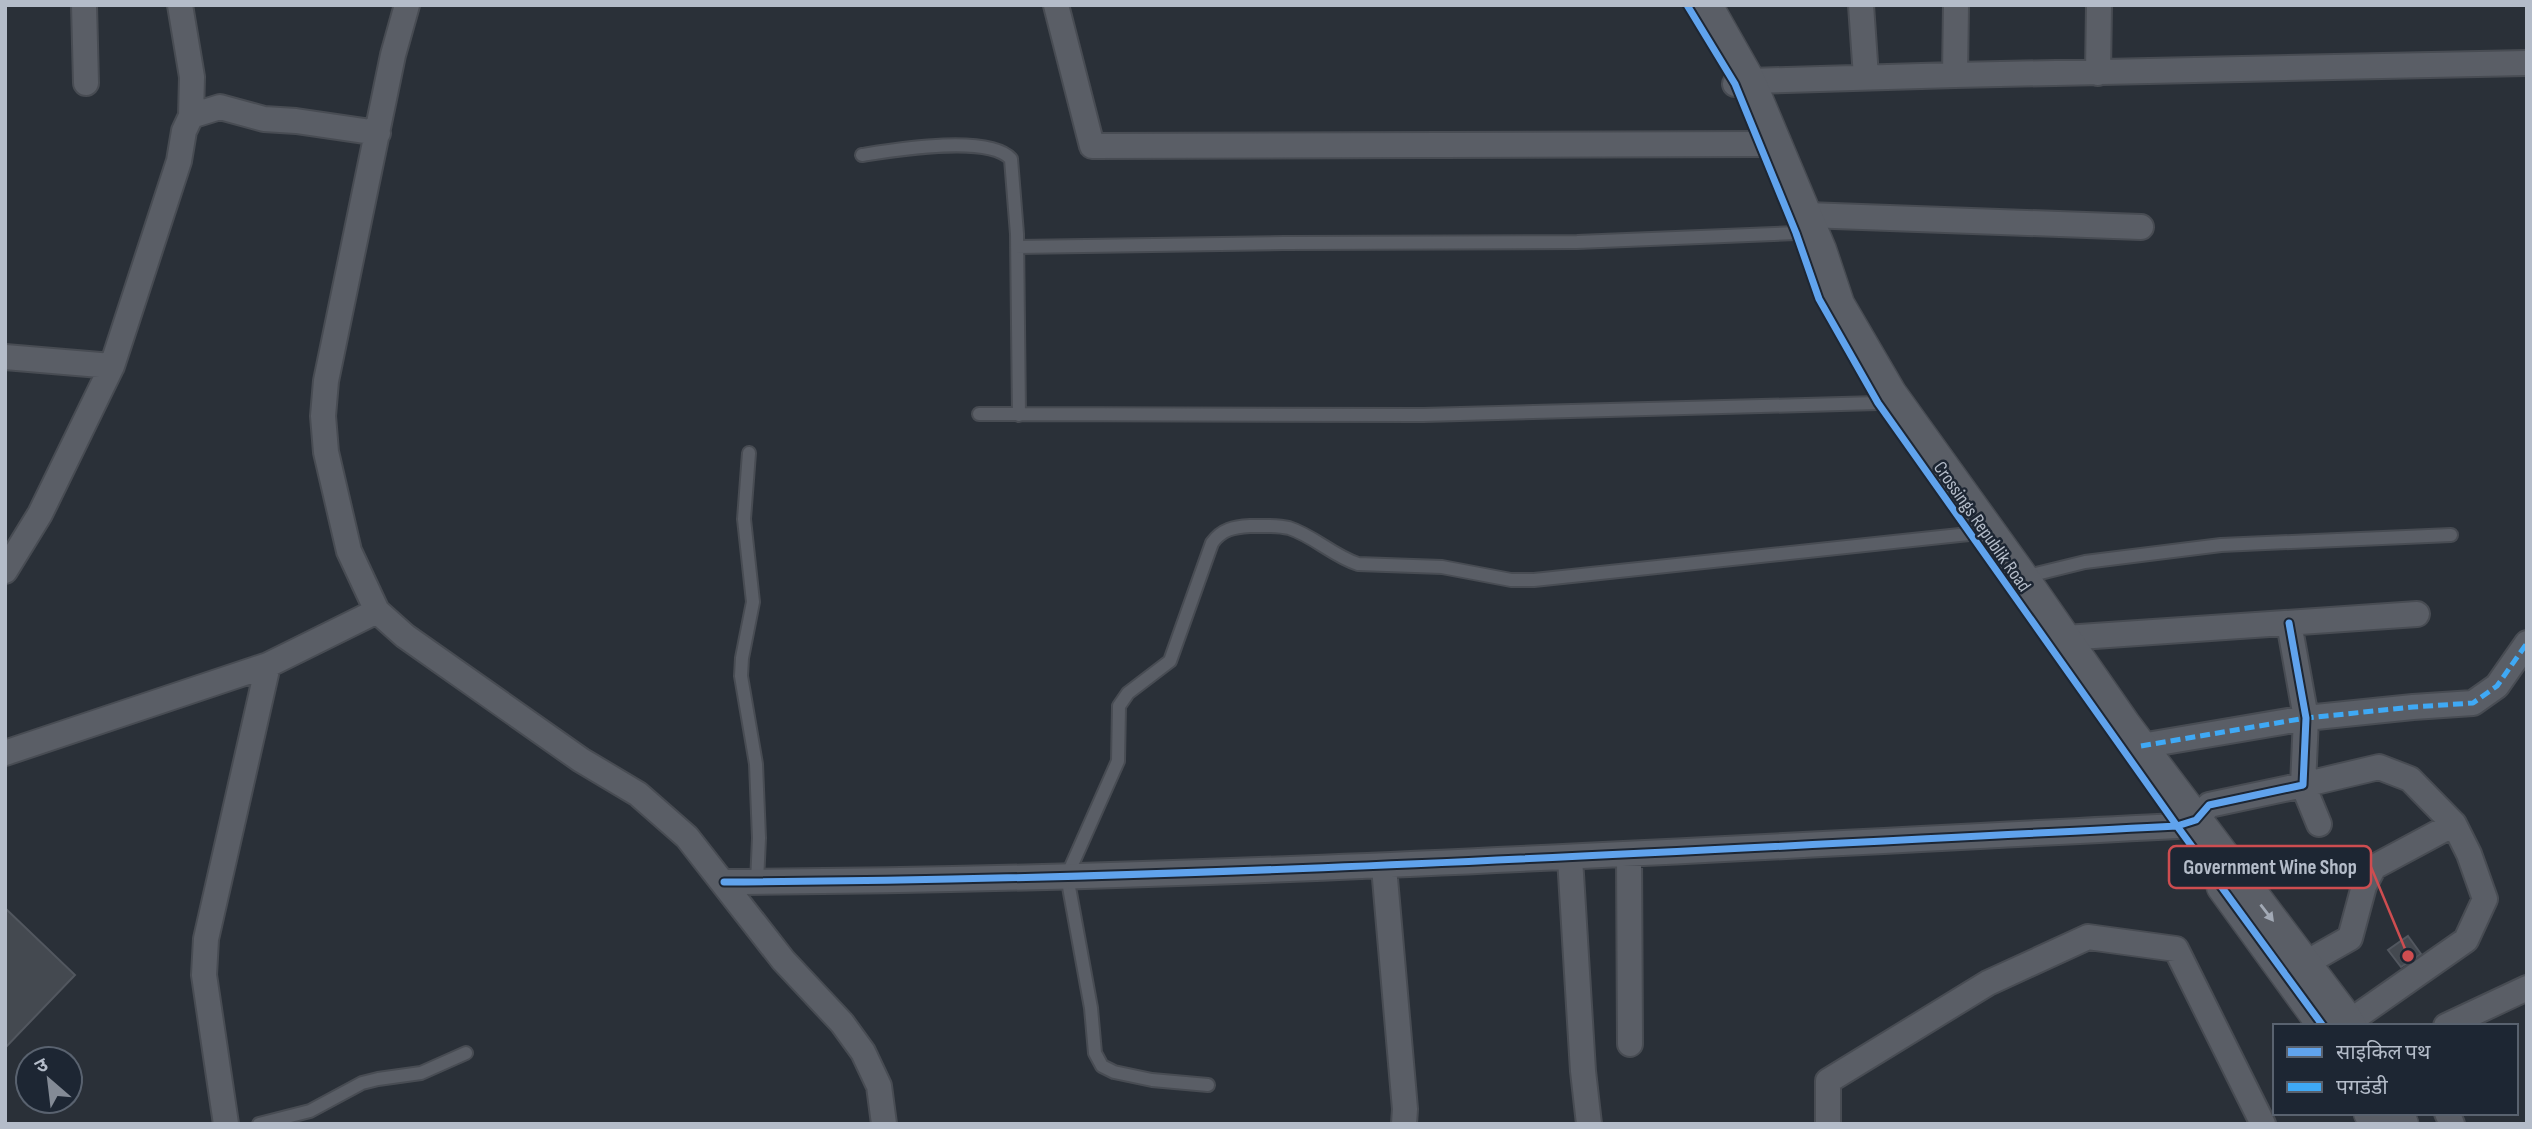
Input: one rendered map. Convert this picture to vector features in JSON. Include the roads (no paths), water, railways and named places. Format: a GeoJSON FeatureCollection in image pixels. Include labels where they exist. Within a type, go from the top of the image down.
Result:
{"type":"FeatureCollection","features":[{"type":"Feature","properties":{"kind":"street"},"geometry":{"type":"LineString","coordinates":[[84,5],[86,83]]}},
{"type":"Feature","properties":{"kind":"street"},"geometry":{"type":"LineString","coordinates":[[5,571],[40,514],[112,366],[179,161],[184,131],[191,116],[192,77],[180,5]]}},
{"type":"Feature","properties":{"kind":"street"},"geometry":{"type":"LineString","coordinates":[[407,5],[393,55],[326,381],[323,415],[327,452],[349,551],[377,611],[405,636],[581,760],[638,794],[687,837],[783,960],[842,1023],[863,1052],[879,1086],[884,1124]]}},
{"type":"Feature","properties":{"kind":"street"},"geometry":{"type":"LineString","coordinates":[[1056,5],[1093,146],[1759,144]]}},
{"type":"Feature","properties":{"kind":"street","name":"Crossings Republik Road"},"geometry":{"type":"LineString","coordinates":[[1687,5],[1742,83],[1759,144],[1801,224],[1819,299],[1878,404],[1969,534],[2340,1024]]}},
{"type":"Feature","properties":{"kind":"street"},"geometry":{"type":"LineString","coordinates":[[1707,5],[1801,224],[1863,348],[1928,446],[2141,746],[2186,823],[2306,963],[2340,1024]]}},
{"type":"Feature","properties":{"kind":"street"},"geometry":{"type":"LineString","coordinates":[[1861,5],[1866,76]]}},
{"type":"Feature","properties":{"kind":"street"},"geometry":{"type":"LineString","coordinates":[[1955,75],[1956,5]]}},
{"type":"Feature","properties":{"kind":"street"},"geometry":{"type":"LineString","coordinates":[[2098,72],[2099,5]]}},
{"type":"Feature","properties":{"kind":"street"},"geometry":{"type":"LineString","coordinates":[[1742,83],[1866,76],[2527,63]]}},
{"type":"Feature","properties":{"kind":"street"},"geometry":{"type":"LineString","coordinates":[[191,116],[220,107],[264,118],[378,133]]}},
{"type":"Feature","properties":{"kind":"street"},"geometry":{"type":"LineString","coordinates":[[1801,224],[2141,227]]}},
{"type":"Feature","properties":{"kind":"street"},"geometry":{"type":"LineString","coordinates":[[5,357],[112,366]]}},
{"type":"Feature","properties":{"kind":"street"},"geometry":{"type":"LineString","coordinates":[[5,753],[268,664],[377,611]]}},
{"type":"Feature","properties":{"kind":"street"},"geometry":{"type":"LineString","coordinates":[[2065,638],[2417,614]]}},
{"type":"Feature","properties":{"kind":"street"},"geometry":{"type":"LineString","coordinates":[[2289,622],[2306,718],[2303,785],[2319,824]]}},
{"type":"Feature","properties":{"kind":"street"},"geometry":{"type":"LineString","coordinates":[[2141,746],[2306,718],[2413,706],[2473,704],[2497,686],[2527,643]]}},
{"type":"Feature","properties":{"kind":"street"},"geometry":{"type":"LineString","coordinates":[[226,1124],[204,975],[206,939],[268,664]]}},
{"type":"Feature","properties":{"kind":"street"},"geometry":{"type":"LineString","coordinates":[[724,882],[1384,867],[2186,823],[2209,805],[2379,766],[2410,779],[2454,824],[2469,854],[2485,899],[2466,940],[2342,1024]]}},
{"type":"Feature","properties":{"kind":"street"},"geometry":{"type":"LineString","coordinates":[[2306,963],[2350,938],[2364,886],[2374,867],[2454,824]]}},
{"type":"Feature","properties":{"kind":"street"},"geometry":{"type":"LineString","coordinates":[[1629,855],[1630,1044]]}},
{"type":"Feature","properties":{"kind":"street"},"geometry":{"type":"LineString","coordinates":[[1570,858],[1583,1071],[1589,1124]]}},
{"type":"Feature","properties":{"kind":"street"},"geometry":{"type":"LineString","coordinates":[[1384,867],[1405,1109],[1404,1124]]}},
{"type":"Feature","properties":{"kind":"street"},"geometry":{"type":"LineString","coordinates":[[1849,1124],[1828,1117],[1828,1081],[1988,983],[2088,937],[2176,949],[2263,1124]]}},
{"type":"Feature","properties":{"kind":"street"},"geometry":{"type":"LineString","coordinates":[[2450,1024],[2527,988]]}},
{"type":"Feature","properties":{"kind":"lane"},"geometry":{"type":"LineString","coordinates":[[862,155],[907,148],[958,145],[998,149],[1006,153],[1012,165],[1017,247],[1019,415]]}},
{"type":"Feature","properties":{"kind":"lane"},"geometry":{"type":"LineString","coordinates":[[1017,247],[1577,242],[1801,224]]}},
{"type":"Feature","properties":{"kind":"lane"},"geometry":{"type":"LineString","coordinates":[[979,414],[1423,415],[1878,404]]}},
{"type":"Feature","properties":{"kind":"lane"},"geometry":{"type":"LineString","coordinates":[[749,453],[744,519],[753,602],[741,676],[756,764],[759,838],[757,882]]}},
{"type":"Feature","properties":{"kind":"lane"},"geometry":{"type":"LineString","coordinates":[[1208,1085],[1152,1080],[1114,1072],[1102,1066],[1095,1053],[1091,1007],[1067,876],[1118,761],[1118,712],[1123,698],[1170,661],[1212,543],[1218,534],[1230,528],[1280,526],[1292,529],[1358,564],[1442,567],[1511,580],[1700,564],[1969,534]]}},
{"type":"Feature","properties":{"kind":"lane"},"geometry":{"type":"LineString","coordinates":[[2023,577],[2085,562],[2221,545],[2451,536]]}},
{"type":"Feature","properties":{"kind":"lane"},"geometry":{"type":"LineString","coordinates":[[259,1124],[310,1111],[362,1083],[421,1073],[466,1053]]}},
{"type":"Feature","properties":{"kind":"place","name":"Government Wine Shop"},"geometry":{"type":"Point","coordinates":[2408,956]}}]}
